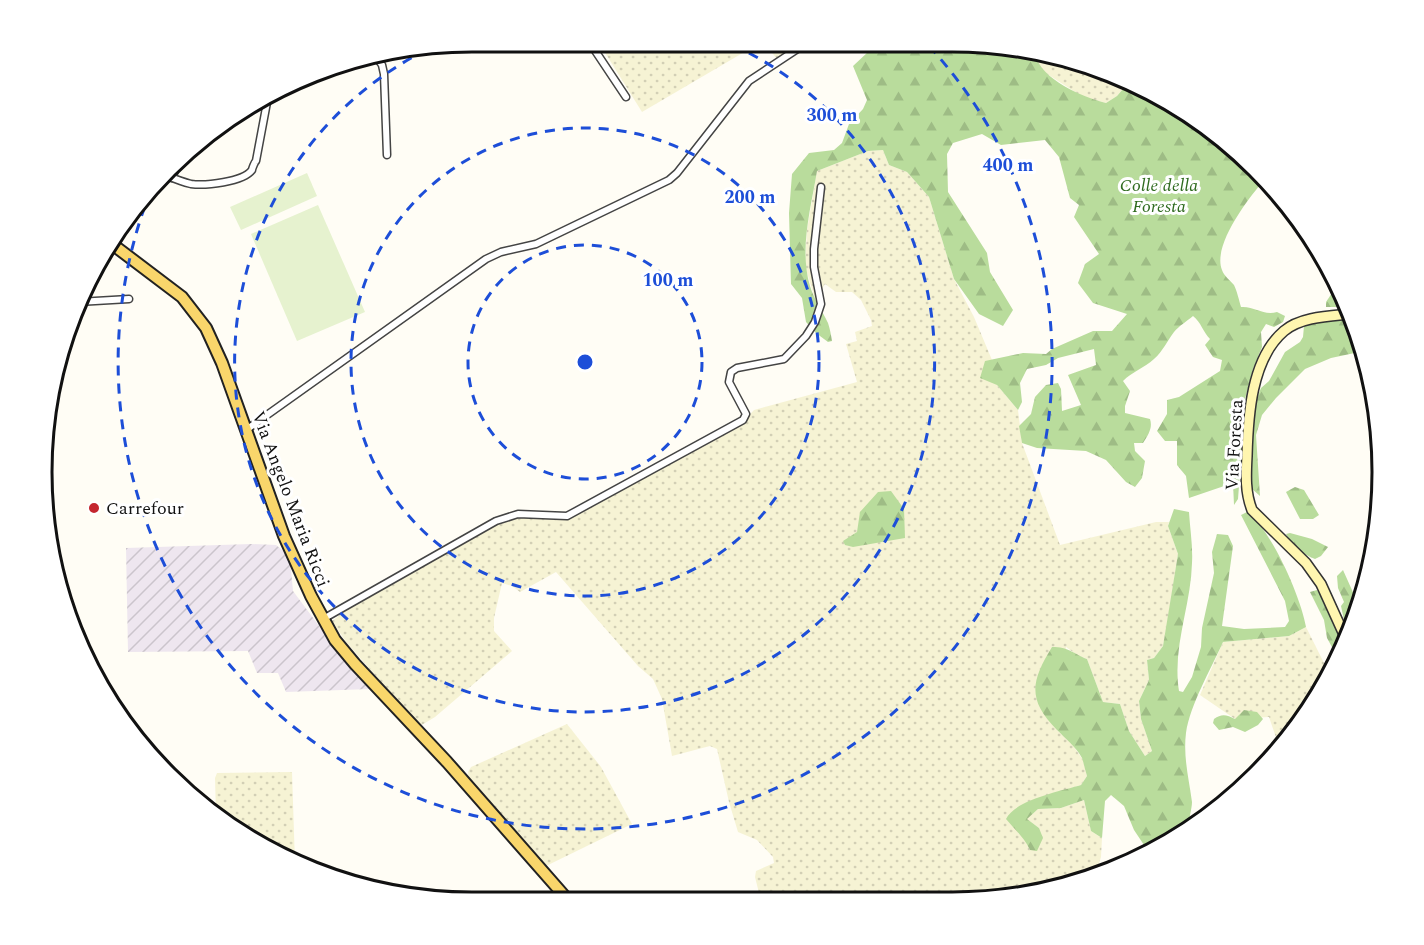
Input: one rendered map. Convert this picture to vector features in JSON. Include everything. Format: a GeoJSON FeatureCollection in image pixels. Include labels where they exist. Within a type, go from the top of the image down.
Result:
{"type":"FeatureCollection","features":[{"type":"Feature","properties":{"kind":"main road","name":"Via Angelo Maria Ricci"},"geometry":{"type":"LineString","coordinates":[[117,249],[182,297],[195,312],[216,348],[284,536],[322,619],[335,640],[447,762],[561,892]]}},
{"type":"Feature","properties":{"kind":"main road","name":"Via Foresta"},"geometry":{"type":"LineString","coordinates":[[1341,315],[1304,321],[1285,330],[1273,342],[1264,359],[1251,397],[1246,486],[1252,510],[1306,562],[1321,584],[1341,629]]}},
{"type":"Feature","properties":{"kind":"street"},"geometry":{"type":"LineString","coordinates":[[596,52],[627,97]]}},
{"type":"Feature","properties":{"kind":"street"},"geometry":{"type":"LineString","coordinates":[[246,430],[486,259],[501,252],[536,244],[669,180],[750,81],[793,52]]}},
{"type":"Feature","properties":{"kind":"street"},"geometry":{"type":"LineString","coordinates":[[379,64],[384,74],[387,155]]}},
{"type":"Feature","properties":{"kind":"street"},"geometry":{"type":"LineString","coordinates":[[174,178],[200,185],[231,180],[252,170],[266,107]]}},
{"type":"Feature","properties":{"kind":"street"},"geometry":{"type":"LineString","coordinates":[[322,619],[496,521],[518,514],[559,517],[573,513],[745,418],[746,414],[729,382],[730,372],[737,368],[784,359],[806,336],[819,312],[821,304],[814,267],[814,249],[821,187]]}},
{"type":"Feature","properties":{"kind":"street"},"geometry":{"type":"LineString","coordinates":[[89,301],[129,299]]}},
{"type":"Feature","properties":{"kind":"shaded area"},"geometry":{"type":"Polygon","coordinates":[[[605,52],[744,52],[642,112],[605,52]]]}},
{"type":"Feature","properties":{"kind":"shaded area"},"geometry":{"type":"Polygon","coordinates":[[[771,52],[787,52],[777,59],[771,52]]]}},
{"type":"Feature","properties":{"kind":"shaded area"},"geometry":{"type":"Polygon","coordinates":[[[1037,62],[1087,75],[1123,89],[1106,103],[1083,97],[1044,72],[1037,62]]]}},
{"type":"Feature","properties":{"kind":"shaded area"},"geometry":{"type":"Polygon","coordinates":[[[883,150],[889,165],[907,172],[929,197],[954,279],[974,317],[992,360],[985,362],[997,385],[1018,410],[1022,443],[1060,545],[1156,522],[1169,522],[1168,526],[1178,554],[1163,646],[1154,658],[1147,660],[1149,680],[1139,701],[1141,719],[1152,751],[1145,756],[1129,731],[1120,704],[1103,702],[1087,659],[1066,647],[1057,730],[1072,744],[1083,760],[1087,776],[1081,785],[1039,798],[1027,818],[1038,809],[1061,808],[1084,800],[1091,831],[1102,838],[1098,866],[1060,878],[979,892],[759,892],[756,871],[774,863],[773,857],[757,840],[738,832],[717,749],[710,746],[672,756],[662,699],[653,679],[638,666],[556,572],[520,592],[502,583],[494,618],[494,631],[512,651],[435,717],[420,726],[346,642],[332,621],[349,608],[496,525],[514,517],[528,515],[553,519],[564,518],[744,421],[754,410],[857,382],[846,344],[857,341],[855,332],[872,326],[871,320],[861,300],[852,292],[836,292],[825,284],[815,299],[805,266],[807,230],[817,171],[868,151],[883,150]],[[1026,819],[1018,833],[1024,837],[1030,850],[1039,828],[1026,819]]]}},
{"type":"Feature","properties":{"kind":"shaded area"},"geometry":{"type":"Polygon","coordinates":[[[276,545],[286,553],[290,559],[293,591],[337,650],[370,689],[286,692],[278,673],[257,673],[248,651],[128,652],[126,548],[276,545]]]}},
{"type":"Feature","properties":{"kind":"shaded area"},"geometry":{"type":"Polygon","coordinates":[[[1306,627],[1325,664],[1301,706],[1276,738],[1269,717],[1235,719],[1200,695],[1223,642],[1289,636],[1306,627]]]}},
{"type":"Feature","properties":{"kind":"shaded area"},"geometry":{"type":"Polygon","coordinates":[[[567,724],[601,767],[632,824],[546,866],[469,781],[468,772],[471,767],[567,724]]]}},
{"type":"Feature","properties":{"kind":"shaded area"},"geometry":{"type":"Polygon","coordinates":[[[292,772],[295,853],[262,836],[216,805],[215,778],[217,773],[292,772]]]}},
{"type":"Feature","properties":{"kind":"green space","name":"Colle della Foresta"},"geometry":{"type":"Polygon","coordinates":[[[868,52],[979,53],[1039,62],[1045,72],[1075,92],[1106,103],[1123,89],[1162,109],[1207,139],[1259,187],[1227,235],[1220,260],[1222,270],[1234,285],[1241,307],[1267,313],[1277,312],[1285,316],[1283,322],[1274,327],[1266,324],[1261,332],[1262,347],[1253,369],[1242,410],[1238,499],[1234,505],[1233,483],[1189,498],[1186,476],[1177,465],[1177,441],[1165,441],[1157,431],[1167,414],[1167,400],[1179,397],[1220,371],[1222,360],[1213,357],[1205,345],[1210,339],[1193,316],[1174,332],[1154,359],[1123,381],[1130,391],[1125,413],[1150,419],[1151,422],[1150,431],[1143,443],[1134,443],[1135,451],[1145,461],[1142,478],[1135,487],[1126,482],[1106,460],[1086,451],[1037,448],[1022,443],[1019,426],[1031,414],[1035,397],[1046,385],[1058,383],[1061,389],[1062,411],[1081,405],[1068,375],[1096,365],[1094,349],[1027,369],[1020,383],[1022,402],[1018,410],[997,385],[980,378],[985,361],[1023,353],[1046,354],[1052,349],[1093,331],[1112,331],[1127,314],[1093,303],[1078,283],[1085,264],[1099,254],[1074,217],[1079,205],[1070,198],[1059,157],[1045,140],[1001,145],[982,134],[953,143],[947,154],[948,192],[987,253],[990,272],[1013,310],[1003,326],[979,314],[954,279],[929,197],[907,172],[889,165],[883,150],[868,151],[817,171],[807,228],[807,272],[810,286],[828,323],[832,341],[828,342],[806,322],[802,298],[791,284],[789,213],[792,174],[809,153],[834,150],[842,143],[849,124],[863,109],[867,100],[853,66],[868,52]]]}},
{"type":"Feature","properties":{"kind":"green space"},"geometry":{"type":"Polygon","coordinates":[[[307,173],[317,196],[241,230],[230,207],[307,173]]]}},
{"type":"Feature","properties":{"kind":"green space"},"geometry":{"type":"Polygon","coordinates":[[[318,205],[365,312],[297,341],[251,234],[318,205]]]}},
{"type":"Feature","properties":{"kind":"green space"},"geometry":{"type":"Polygon","coordinates":[[[1331,294],[1338,307],[1326,307],[1326,302],[1331,294]]]}},
{"type":"Feature","properties":{"kind":"green space"},"geometry":{"type":"Polygon","coordinates":[[[1316,318],[1342,318],[1354,353],[1331,358],[1305,369],[1262,415],[1256,435],[1260,496],[1251,488],[1250,435],[1254,406],[1261,388],[1269,381],[1285,352],[1300,342],[1304,326],[1316,318]]]}},
{"type":"Feature","properties":{"kind":"green space"},"geometry":{"type":"Polygon","coordinates":[[[1295,487],[1304,490],[1319,515],[1313,519],[1300,519],[1286,492],[1295,487]]]}},
{"type":"Feature","properties":{"kind":"green space"},"geometry":{"type":"Polygon","coordinates":[[[891,491],[904,509],[905,538],[853,547],[845,545],[843,541],[857,532],[860,512],[878,492],[891,491]]]}},
{"type":"Feature","properties":{"kind":"green space"},"geometry":{"type":"Polygon","coordinates":[[[1174,509],[1189,512],[1192,550],[1191,579],[1178,658],[1179,691],[1183,692],[1192,677],[1201,647],[1202,628],[1214,573],[1212,552],[1217,534],[1228,535],[1233,546],[1222,626],[1244,629],[1285,627],[1289,621],[1285,601],[1241,515],[1247,512],[1266,533],[1275,548],[1298,599],[1306,627],[1289,636],[1223,642],[1196,699],[1188,722],[1185,742],[1192,802],[1190,819],[1144,845],[1134,830],[1124,806],[1111,795],[1105,801],[1102,838],[1091,831],[1084,800],[1061,808],[1038,809],[1027,819],[1039,828],[1043,838],[1037,851],[1030,850],[1006,819],[1011,812],[1028,801],[1081,785],[1087,776],[1080,754],[1047,719],[1037,700],[1036,680],[1052,647],[1067,649],[1087,659],[1103,702],[1120,704],[1129,731],[1145,756],[1152,751],[1141,719],[1139,701],[1149,680],[1147,660],[1154,658],[1163,646],[1178,554],[1168,526],[1174,509]]]}},
{"type":"Feature","properties":{"kind":"green space"},"geometry":{"type":"Polygon","coordinates":[[[1286,534],[1312,539],[1328,547],[1321,556],[1315,559],[1294,546],[1286,534]]]}},
{"type":"Feature","properties":{"kind":"green space"},"geometry":{"type":"Polygon","coordinates":[[[1343,570],[1353,593],[1344,621],[1341,606],[1344,602],[1338,588],[1337,576],[1343,570]]]}},
{"type":"Feature","properties":{"kind":"green space"},"geometry":{"type":"Polygon","coordinates":[[[1317,590],[1330,608],[1339,635],[1333,648],[1327,638],[1324,620],[1310,592],[1317,590]]]}},
{"type":"Feature","properties":{"kind":"green space"},"geometry":{"type":"Polygon","coordinates":[[[1244,710],[1257,712],[1263,719],[1258,725],[1245,732],[1233,727],[1219,730],[1213,723],[1214,719],[1222,715],[1235,719],[1244,710]]]}},
{"type":"Feature","properties":{"kind":"place","name":"Carrefour"},"geometry":{"type":"Point","coordinates":[94,508]}}]}
